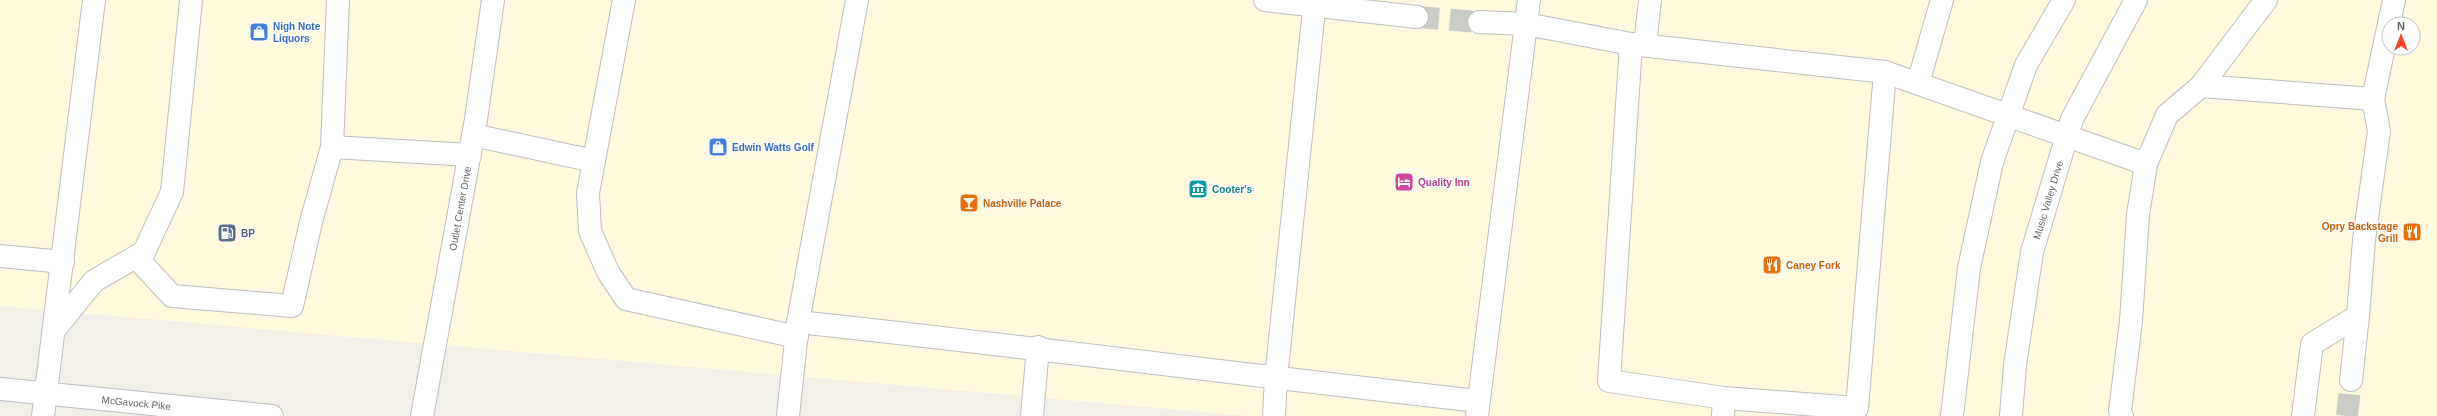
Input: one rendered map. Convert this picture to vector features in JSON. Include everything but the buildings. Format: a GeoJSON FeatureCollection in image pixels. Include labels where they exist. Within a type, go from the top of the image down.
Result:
{"type":"FeatureCollection","features":[{"type":"Feature","properties":{"kind":"street"},"geometry":{"type":"LineString","coordinates":[[43,416],[55,329],[94,0]]}},
{"type":"Feature","properties":{"kind":"street"},"geometry":{"type":"LineString","coordinates":[[55,329],[94,281],[144,252],[172,192],[191,0]]}},
{"type":"Feature","properties":{"kind":"street"},"geometry":{"type":"LineString","coordinates":[[136,257],[172,296],[292,306],[311,222],[332,147],[338,0]]}},
{"type":"Feature","properties":{"kind":"street","name":"Outlet Center Drive"},"geometry":{"type":"LineString","coordinates":[[422,416],[472,145],[493,0]]}},
{"type":"Feature","properties":{"kind":"street"},"geometry":{"type":"LineString","coordinates":[[624,0],[588,193],[590,231],[608,272],[626,300],[798,329],[1038,347],[1276,378],[1477,409],[1529,0]]}},
{"type":"Feature","properties":{"kind":"street"},"geometry":{"type":"LineString","coordinates":[[788,416],[798,329],[857,0]]}},
{"type":"Feature","properties":{"kind":"street"},"geometry":{"type":"LineString","coordinates":[[1265,0],[1314,3],[1418,17]]}},
{"type":"Feature","properties":{"kind":"street"},"geometry":{"type":"LineString","coordinates":[[1650,0],[1638,44],[1609,381],[1724,407],[1857,408],[1884,72]]}},
{"type":"Feature","properties":{"kind":"street"},"geometry":{"type":"LineString","coordinates":[[1918,83],[1942,0]]}},
{"type":"Feature","properties":{"kind":"street"},"geometry":{"type":"LineString","coordinates":[[1952,416],[1969,268],[1992,162],[2026,65],[2064,0]]}},
{"type":"Feature","properties":{"kind":"street","name":"Music Valley Drive"},"geometry":{"type":"LineString","coordinates":[[2011,416],[2015,365],[2032,252],[2072,119],[2136,0]]}},
{"type":"Feature","properties":{"kind":"street"},"geometry":{"type":"LineString","coordinates":[[2122,416],[2120,411],[2131,321],[2138,215],[2146,164],[2167,115],[2201,86],[2266,0]]}},
{"type":"Feature","properties":{"kind":"street"},"geometry":{"type":"LineString","coordinates":[[2351,380],[2364,240],[2379,130],[2373,99],[2394,0]]}},
{"type":"Feature","properties":{"kind":"street"},"geometry":{"type":"LineString","coordinates":[[1274,416],[1276,378],[1314,3]]}},
{"type":"Feature","properties":{"kind":"street"},"geometry":{"type":"LineString","coordinates":[[1479,22],[1526,24],[1638,44],[1884,72],[2009,114],[2067,137],[2146,164]]}},
{"type":"Feature","properties":{"kind":"street"},"geometry":{"type":"LineString","coordinates":[[2201,86],[2373,99]]}},
{"type":"Feature","properties":{"kind":"street"},"geometry":{"type":"LineString","coordinates":[[332,147],[472,145],[594,161]]}},
{"type":"Feature","properties":{"kind":"street"},"geometry":{"type":"LineString","coordinates":[[0,256],[63,262]]}},
{"type":"Feature","properties":{"kind":"street"},"geometry":{"type":"LineString","coordinates":[[2303,416],[2312,344],[2358,316]]}},
{"type":"Feature","properties":{"kind":"street"},"geometry":{"type":"LineString","coordinates":[[1032,416],[1038,347]]}},
{"type":"Feature","properties":{"kind":"street","name":"McGavock Pike"},"geometry":{"type":"LineString","coordinates":[[0,389],[272,416]]}},
{"type":"Feature","properties":{"kind":"shaded area"},"geometry":{"type":"Polygon","coordinates":[[[0,0],[2437,0],[2437,416],[1247,416],[0,306],[0,0]]]}},
{"type":"Feature","properties":{"kind":"tunnel"},"geometry":{"type":"LineString","coordinates":[[1417,17],[1479,22]]}},
{"type":"Feature","properties":{"kind":"tunnel"},"geometry":{"type":"LineString","coordinates":[[2347,416],[2351,380]]}},
{"type":"Feature","properties":{"kind":"place","name":"Nigh Note Liquors"},"geometry":{"type":"Point","coordinates":[259,32]}},
{"type":"Feature","properties":{"kind":"place","name":"Edwin Watts Golf"},"geometry":{"type":"Point","coordinates":[718,147]}},
{"type":"Feature","properties":{"kind":"place","name":"Quality Inn"},"geometry":{"type":"Point","coordinates":[1404,182]}},
{"type":"Feature","properties":{"kind":"place","name":"Cooter's"},"geometry":{"type":"Point","coordinates":[1198,189]}},
{"type":"Feature","properties":{"kind":"place","name":"Nashville Palace"},"geometry":{"type":"Point","coordinates":[969,203]}},
{"type":"Feature","properties":{"kind":"place","name":"Opry Backstage Grill"},"geometry":{"type":"Point","coordinates":[2412,232]}},
{"type":"Feature","properties":{"kind":"place","name":"BP"},"geometry":{"type":"Point","coordinates":[227,233]}},
{"type":"Feature","properties":{"kind":"place","name":"Caney Fork"},"geometry":{"type":"Point","coordinates":[1772,265]}}]}
